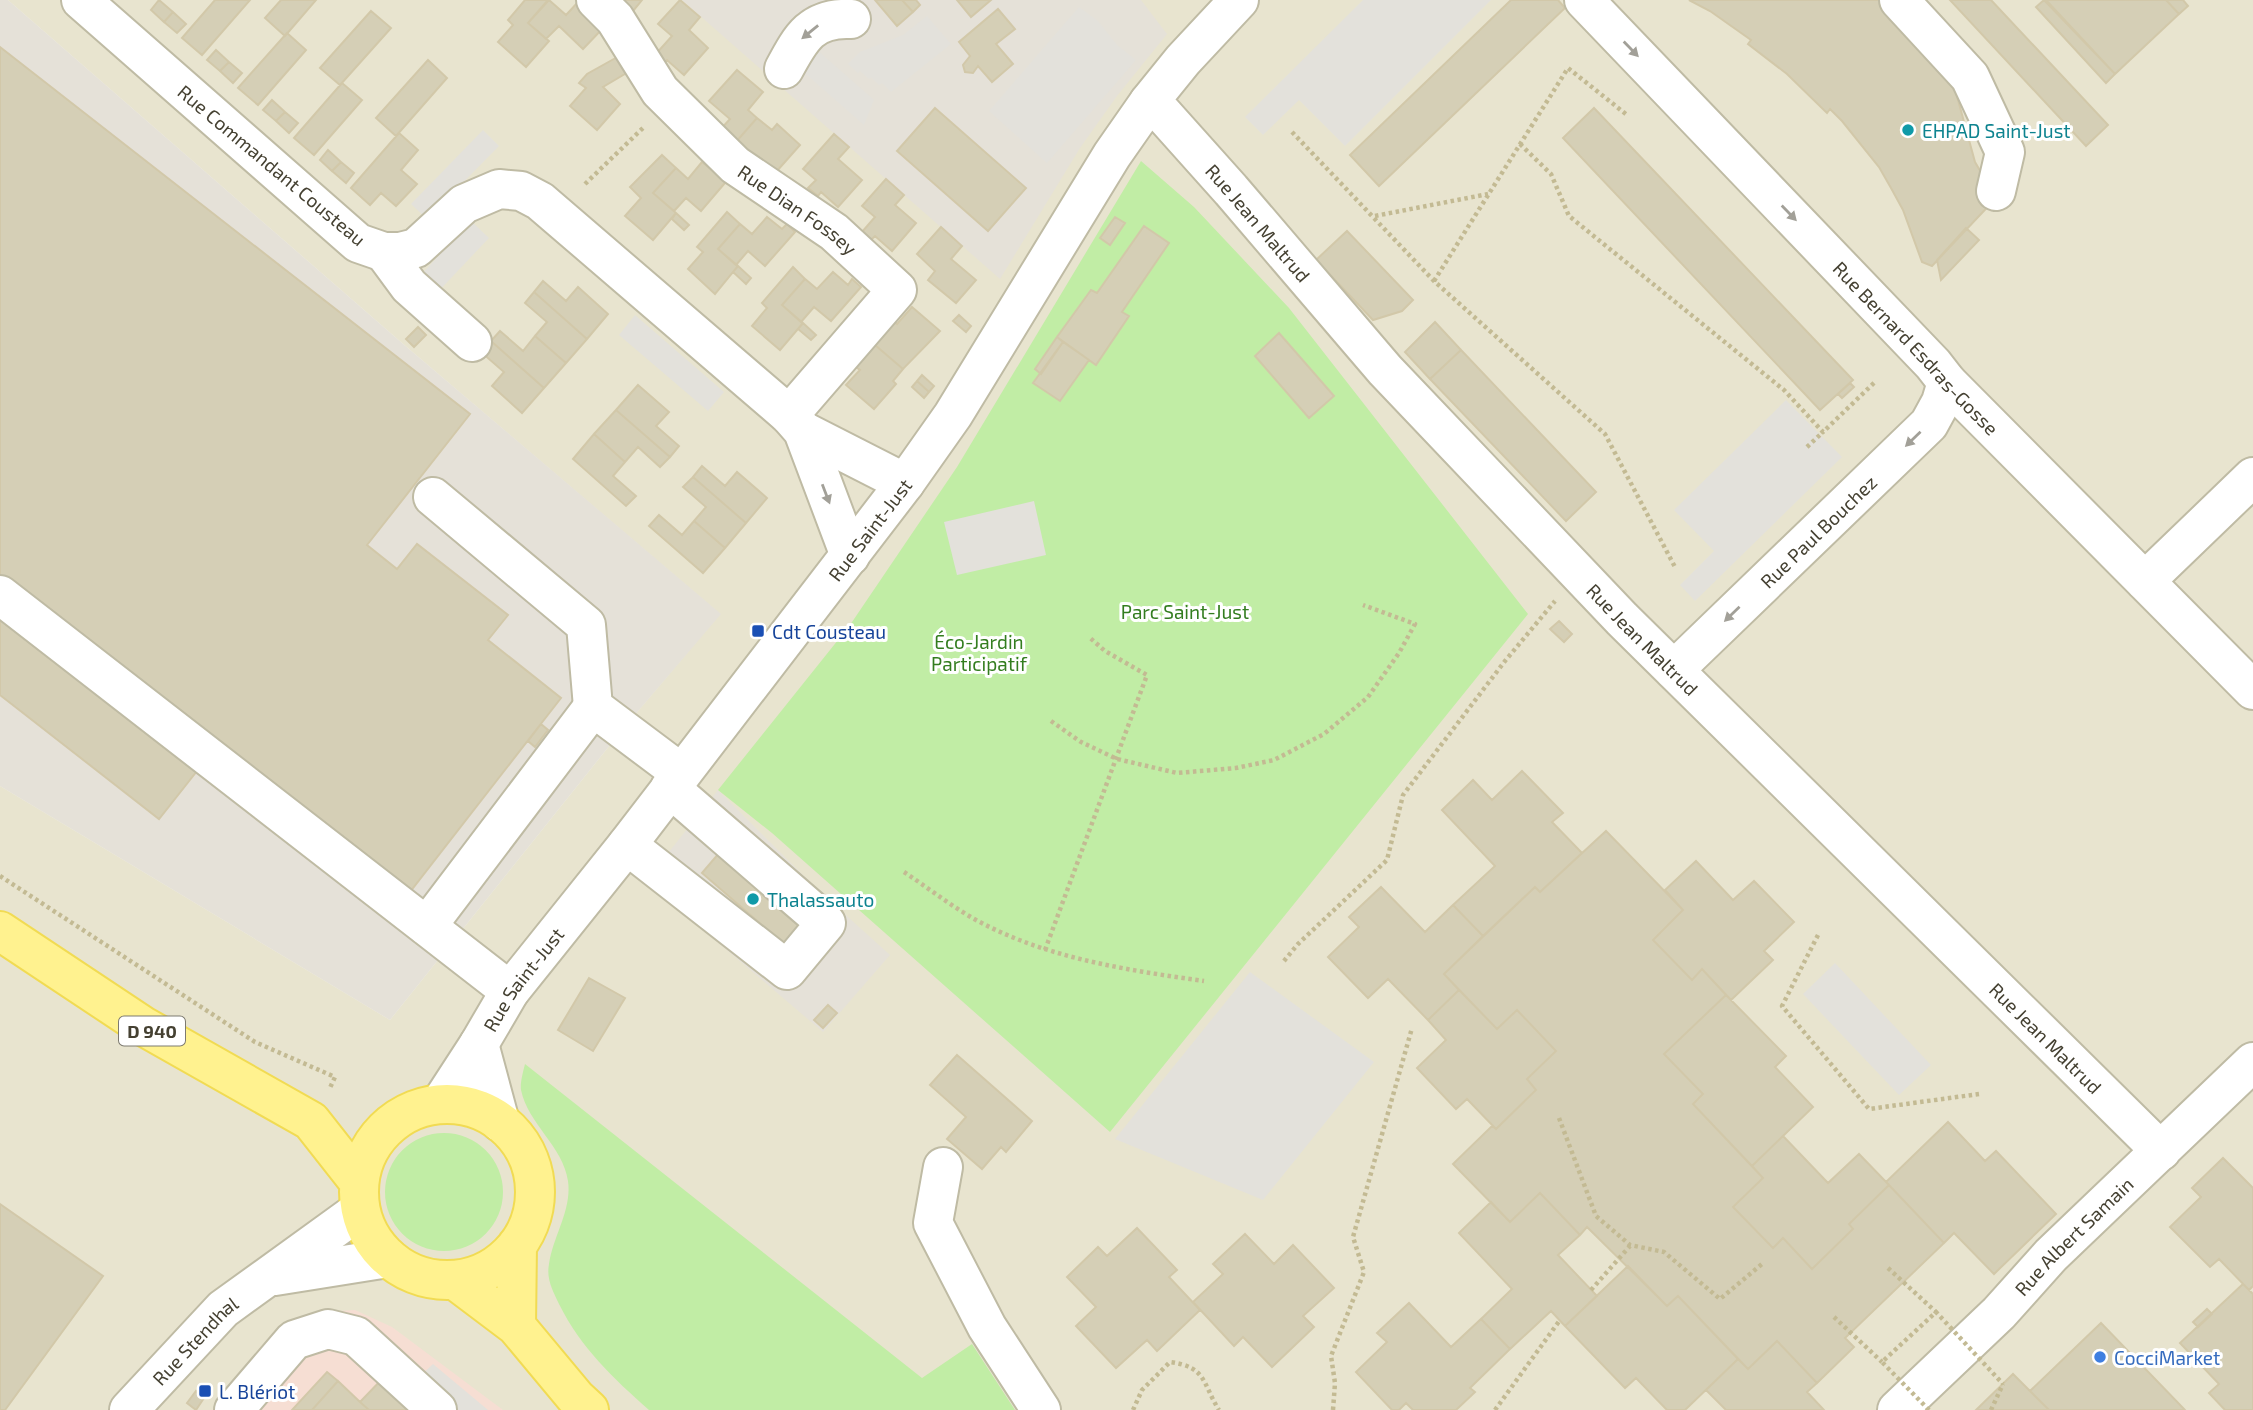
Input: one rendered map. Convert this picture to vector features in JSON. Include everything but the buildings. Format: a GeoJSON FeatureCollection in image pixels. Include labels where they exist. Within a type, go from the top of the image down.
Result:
{"type":"FeatureCollection","features":[{"type":"Feature","properties":{"kind":"main road","name":"D 940"},"geometry":{"type":"LineString","coordinates":[[0,931],[143,1026],[312,1121],[390,1124]]}},
{"type":"Feature","properties":{"kind":"main road"},"geometry":{"type":"LineString","coordinates":[[440,1104],[461,1105],[481,1111],[500,1122],[519,1142],[531,1166],[535,1194],[530,1220],[517,1245],[500,1262],[478,1275],[455,1280],[430,1279],[408,1272],[388,1258],[370,1236],[360,1196],[364,1160],[375,1141],[390,1124],[413,1111],[440,1104]]}},
{"type":"Feature","properties":{"kind":"main road","name":"D 940"},"geometry":{"type":"LineString","coordinates":[[312,1121],[360,1196]]}},
{"type":"Feature","properties":{"kind":"main road"},"geometry":{"type":"LineString","coordinates":[[516,1326],[517,1245]]}},
{"type":"Feature","properties":{"kind":"main road"},"geometry":{"type":"LineString","coordinates":[[455,1280],[516,1326],[589,1410]]}},
{"type":"Feature","properties":{"kind":"street","name":"Rue Commandant Cousteau"},"geometry":{"type":"LineString","coordinates":[[81,0],[358,243],[384,252],[400,252],[416,247],[464,204],[499,189],[521,191],[540,201],[796,423],[905,483]]}},
{"type":"Feature","properties":{"kind":"street","name":"Rue Dian Fossey"},"geometry":{"type":"LineString","coordinates":[[596,0],[615,19],[660,91],[735,165],[834,232],[897,290],[796,423]]}},
{"type":"Feature","properties":{"kind":"street","name":"Rue Saint-Just"},"geometry":{"type":"LineString","coordinates":[[440,1104],[510,990],[627,845],[905,483],[953,415],[1112,155],[1149,102],[1183,60],[1239,0]]}},
{"type":"Feature","properties":{"kind":"street","name":"Rue Bernard Esdras-Gosse"},"geometry":{"type":"LineString","coordinates":[[1584,0],[1947,382],[2253,690]]}},
{"type":"Feature","properties":{"kind":"street"},"geometry":{"type":"LineString","coordinates":[[1899,0],[1970,77],[2005,152],[1996,191]]}},
{"type":"Feature","properties":{"kind":"street"},"geometry":{"type":"LineString","coordinates":[[784,69],[796,46],[810,28],[836,18],[851,19]]}},
{"type":"Feature","properties":{"kind":"street","name":"Rue Jean Maltrud"},"geometry":{"type":"LineString","coordinates":[[1149,102],[1231,190],[1385,370],[1578,572],[2161,1151]]}},
{"type":"Feature","properties":{"kind":"street"},"geometry":{"type":"LineString","coordinates":[[384,252],[409,286],[472,342]]}},
{"type":"Feature","properties":{"kind":"street","name":"Rue Paul Bouchez"},"geometry":{"type":"LineString","coordinates":[[1674,670],[1929,424],[1941,402],[1947,382]]}},
{"type":"Feature","properties":{"kind":"street","name":"Rue Commandant Cousteau"},"geometry":{"type":"LineString","coordinates":[[796,423],[850,556]]}},
{"type":"Feature","properties":{"kind":"street"},"geometry":{"type":"LineString","coordinates":[[2145,581],[2253,477]]}},
{"type":"Feature","properties":{"kind":"street"},"geometry":{"type":"LineString","coordinates":[[427,926],[593,707],[586,625],[433,496]]}},
{"type":"Feature","properties":{"kind":"street"},"geometry":{"type":"LineString","coordinates":[[0,595],[510,990]]}},
{"type":"Feature","properties":{"kind":"street"},"geometry":{"type":"LineString","coordinates":[[593,707],[676,780],[825,923],[787,970],[627,845]]}},
{"type":"Feature","properties":{"kind":"street","name":"Rue Saint-Just"},"geometry":{"type":"LineString","coordinates":[[479,1044],[500,1122]]}},
{"type":"Feature","properties":{"kind":"street","name":"Rue Albert Samain"},"geometry":{"type":"LineString","coordinates":[[1897,1410],[1999,1313],[2051,1255],[2253,1062]]}},
{"type":"Feature","properties":{"kind":"street"},"geometry":{"type":"LineString","coordinates":[[943,1167],[933,1223],[987,1326],[1041,1410]]}},
{"type":"Feature","properties":{"kind":"street","name":"Rue Stendhal"},"geometry":{"type":"LineString","coordinates":[[129,1410],[223,1309],[269,1277],[360,1196]]}},
{"type":"Feature","properties":{"kind":"street","name":"Rue Stendhal"},"geometry":{"type":"LineString","coordinates":[[269,1277],[388,1258]]}},
{"type":"Feature","properties":{"kind":"street"},"geometry":{"type":"LineString","coordinates":[[234,1410],[294,1340],[328,1329],[356,1336],[437,1410]]}},
{"type":"Feature","properties":{"kind":"path"},"geometry":{"type":"LineString","coordinates":[[1434,281],[1568,68],[1627,115]]}},
{"type":"Feature","properties":{"kind":"path"},"geometry":{"type":"LineString","coordinates":[[585,184],[671,101]]}},
{"type":"Feature","properties":{"kind":"path"},"geometry":{"type":"LineString","coordinates":[[1292,132],[1434,281],[1605,434],[1676,569]]}},
{"type":"Feature","properties":{"kind":"path"},"geometry":{"type":"LineString","coordinates":[[1520,144],[1550,174],[1569,216],[1784,390],[1824,432]]}},
{"type":"Feature","properties":{"kind":"path"},"geometry":{"type":"LineString","coordinates":[[1374,216],[1488,194]]}},
{"type":"Feature","properties":{"kind":"path"},"geometry":{"type":"LineString","coordinates":[[1807,447],[1876,381]]}},
{"type":"Feature","properties":{"kind":"path"},"geometry":{"type":"LineString","coordinates":[[1284,961],[1297,944],[1387,860],[1404,795],[1578,572]]}},
{"type":"Feature","properties":{"kind":"path"},"geometry":{"type":"LineString","coordinates":[[1051,721],[1081,742],[1117,759],[1177,773],[1236,768],[1274,760],[1324,734],[1368,697],[1399,653],[1415,624],[1363,605]]}},
{"type":"Feature","properties":{"kind":"path"},"geometry":{"type":"LineString","coordinates":[[1045,950],[1147,675],[1105,651],[1089,637]]}},
{"type":"Feature","properties":{"kind":"path"},"geometry":{"type":"LineString","coordinates":[[904,872],[976,920],[1045,950],[1122,970],[1204,981]]}},
{"type":"Feature","properties":{"kind":"path"},"geometry":{"type":"LineString","coordinates":[[0,876],[255,1042],[335,1077],[312,1121]]}},
{"type":"Feature","properties":{"kind":"path"},"geometry":{"type":"LineString","coordinates":[[1818,935],[1782,1006],[1869,1109],[1979,1094]]}},
{"type":"Feature","properties":{"kind":"path"},"geometry":{"type":"LineString","coordinates":[[1333,1410],[1335,1383],[1331,1356],[1364,1272],[1353,1237],[1412,1028]]}},
{"type":"Feature","properties":{"kind":"path"},"geometry":{"type":"LineString","coordinates":[[1559,1118],[1595,1216],[1630,1245],[1664,1252],[1720,1299],[1762,1264]]}},
{"type":"Feature","properties":{"kind":"path"},"geometry":{"type":"LineString","coordinates":[[1591,1290],[1630,1245]]}},
{"type":"Feature","properties":{"kind":"path"},"geometry":{"type":"LineString","coordinates":[[1888,1268],[1936,1312],[2003,1384],[1991,1410]]}},
{"type":"Feature","properties":{"kind":"path"},"geometry":{"type":"LineString","coordinates":[[1882,1363],[1936,1312]]}},
{"type":"Feature","properties":{"kind":"path"},"geometry":{"type":"LineString","coordinates":[[1835,1317],[1929,1410]]}},
{"type":"Feature","properties":{"kind":"path"},"geometry":{"type":"LineString","coordinates":[[1494,1410],[1560,1320]]}},
{"type":"Feature","properties":{"kind":"path"},"geometry":{"type":"LineString","coordinates":[[1133,1410],[1142,1390],[1170,1362],[1186,1364],[1201,1374],[1219,1410]]}},
{"type":"Feature","properties":{"kind":"shaded area"},"geometry":{"type":"Polygon","coordinates":[[[0,0],[8,0],[402,343],[721,614],[622,730],[390,1020],[0,786],[0,0]]]}},
{"type":"Feature","properties":{"kind":"shaded area"},"geometry":{"type":"Polygon","coordinates":[[[8,0],[2253,0],[2253,1410],[0,1410],[0,786],[390,1020],[622,730],[720,614],[402,343],[8,0]]]}},
{"type":"Feature","properties":{"kind":"shaded area"},"geometry":{"type":"Polygon","coordinates":[[[682,0],[1141,0],[1167,34],[1117,96],[1080,148],[1000,279],[682,0]]]}},
{"type":"Feature","properties":{"kind":"shaded area"},"geometry":{"type":"Polygon","coordinates":[[[1363,0],[1491,0],[1345,146],[1299,100],[1263,135],[1245,117],[1363,0]]]}},
{"type":"Feature","properties":{"kind":"shaded area"},"geometry":{"type":"Polygon","coordinates":[[[1079,7],[1098,21],[1117,45],[1136,60],[1047,163],[989,111],[1079,7]]]}},
{"type":"Feature","properties":{"kind":"shaded area"},"geometry":{"type":"Polygon","coordinates":[[[927,16],[951,44],[891,92],[882,83],[879,85],[871,77],[869,79],[860,71],[858,73],[848,64],[860,52],[903,35],[927,16]]]}},
{"type":"Feature","properties":{"kind":"shaded area"},"geometry":{"type":"Polygon","coordinates":[[[810,44],[874,100],[864,125],[799,68],[810,44]]]}},
{"type":"Feature","properties":{"kind":"shaded area"},"geometry":{"type":"Polygon","coordinates":[[[483,130],[499,146],[427,219],[411,204],[483,130]]]}},
{"type":"Feature","properties":{"kind":"shaded area"},"geometry":{"type":"Polygon","coordinates":[[[471,221],[489,238],[434,296],[417,279],[471,221]]]}},
{"type":"Feature","properties":{"kind":"shaded area"},"geometry":{"type":"Polygon","coordinates":[[[635,315],[724,392],[708,411],[619,335],[635,315]]]}},
{"type":"Feature","properties":{"kind":"shaded area"},"geometry":{"type":"Polygon","coordinates":[[[1786,400],[1842,457],[1695,601],[1680,585],[1714,551],[1674,510],[1786,400]]]}},
{"type":"Feature","properties":{"kind":"shaded area"},"geometry":{"type":"Polygon","coordinates":[[[1034,501],[1046,555],[957,575],[944,522],[1034,501]]]}},
{"type":"Feature","properties":{"kind":"shaded area"},"geometry":{"type":"Polygon","coordinates":[[[718,790],[817,889],[890,955],[823,1032],[646,881],[718,790]]]}},
{"type":"Feature","properties":{"kind":"shaded area"},"geometry":{"type":"Polygon","coordinates":[[[1835,963],[1931,1065],[1899,1095],[1803,994],[1835,963]]]}},
{"type":"Feature","properties":{"kind":"shaded area"},"geometry":{"type":"Polygon","coordinates":[[[1250,972],[1374,1062],[1263,1200],[1115,1139],[1250,972]]]}},
{"type":"Feature","properties":{"kind":"shaded area"},"geometry":{"type":"Polygon","coordinates":[[[355,1310],[392,1327],[503,1410],[212,1410],[281,1331],[313,1313],[355,1310]]]}},
{"type":"Feature","properties":{"kind":"shaded area"},"geometry":{"type":"Polygon","coordinates":[[[433,1364],[488,1410],[446,1410],[413,1383],[433,1364]]]}},
{"type":"Feature","properties":{"kind":"green space","name":"Parc Saint-Just"},"geometry":{"type":"Polygon","coordinates":[[[1141,161],[1194,207],[1289,308],[1528,614],[1110,1132],[772,833],[718,790],[850,625],[957,467],[1141,161]]]}},
{"type":"Feature","properties":{"kind":"green space"},"geometry":{"type":"Polygon","coordinates":[[[525,1064],[922,1378],[972,1344],[1015,1410],[649,1410],[611,1374],[577,1335],[551,1285],[549,1264],[565,1213],[568,1181],[560,1157],[525,1102],[521,1087],[525,1064]]]}},
{"type":"Feature","properties":{"kind":"green space"},"geometry":{"type":"Polygon","coordinates":[[[444,1133],[477,1143],[493,1159],[503,1192],[493,1225],[477,1241],[444,1251],[411,1241],[395,1225],[385,1192],[395,1159],[411,1143],[444,1133]]]}},
{"type":"Feature","properties":{"kind":"place","name":"EHPAD Saint-Just"},"geometry":{"type":"Point","coordinates":[1908,130]}},
{"type":"Feature","properties":{"kind":"place","name":"Cdt Cousteau"},"geometry":{"type":"Point","coordinates":[758,631]}},
{"type":"Feature","properties":{"kind":"place","name":"Thalassauto"},"geometry":{"type":"Point","coordinates":[753,899]}},
{"type":"Feature","properties":{"kind":"place","name":"CocciMarket"},"geometry":{"type":"Point","coordinates":[2100,1357]}},
{"type":"Feature","properties":{"kind":"place","name":"L. Blériot"},"geometry":{"type":"Point","coordinates":[205,1391]}},
{"type":"Feature","properties":{"kind":"park label","name":"Éco-Jardin Participatif"},"geometry":{"type":"Point","coordinates":[979,652]}}]}
